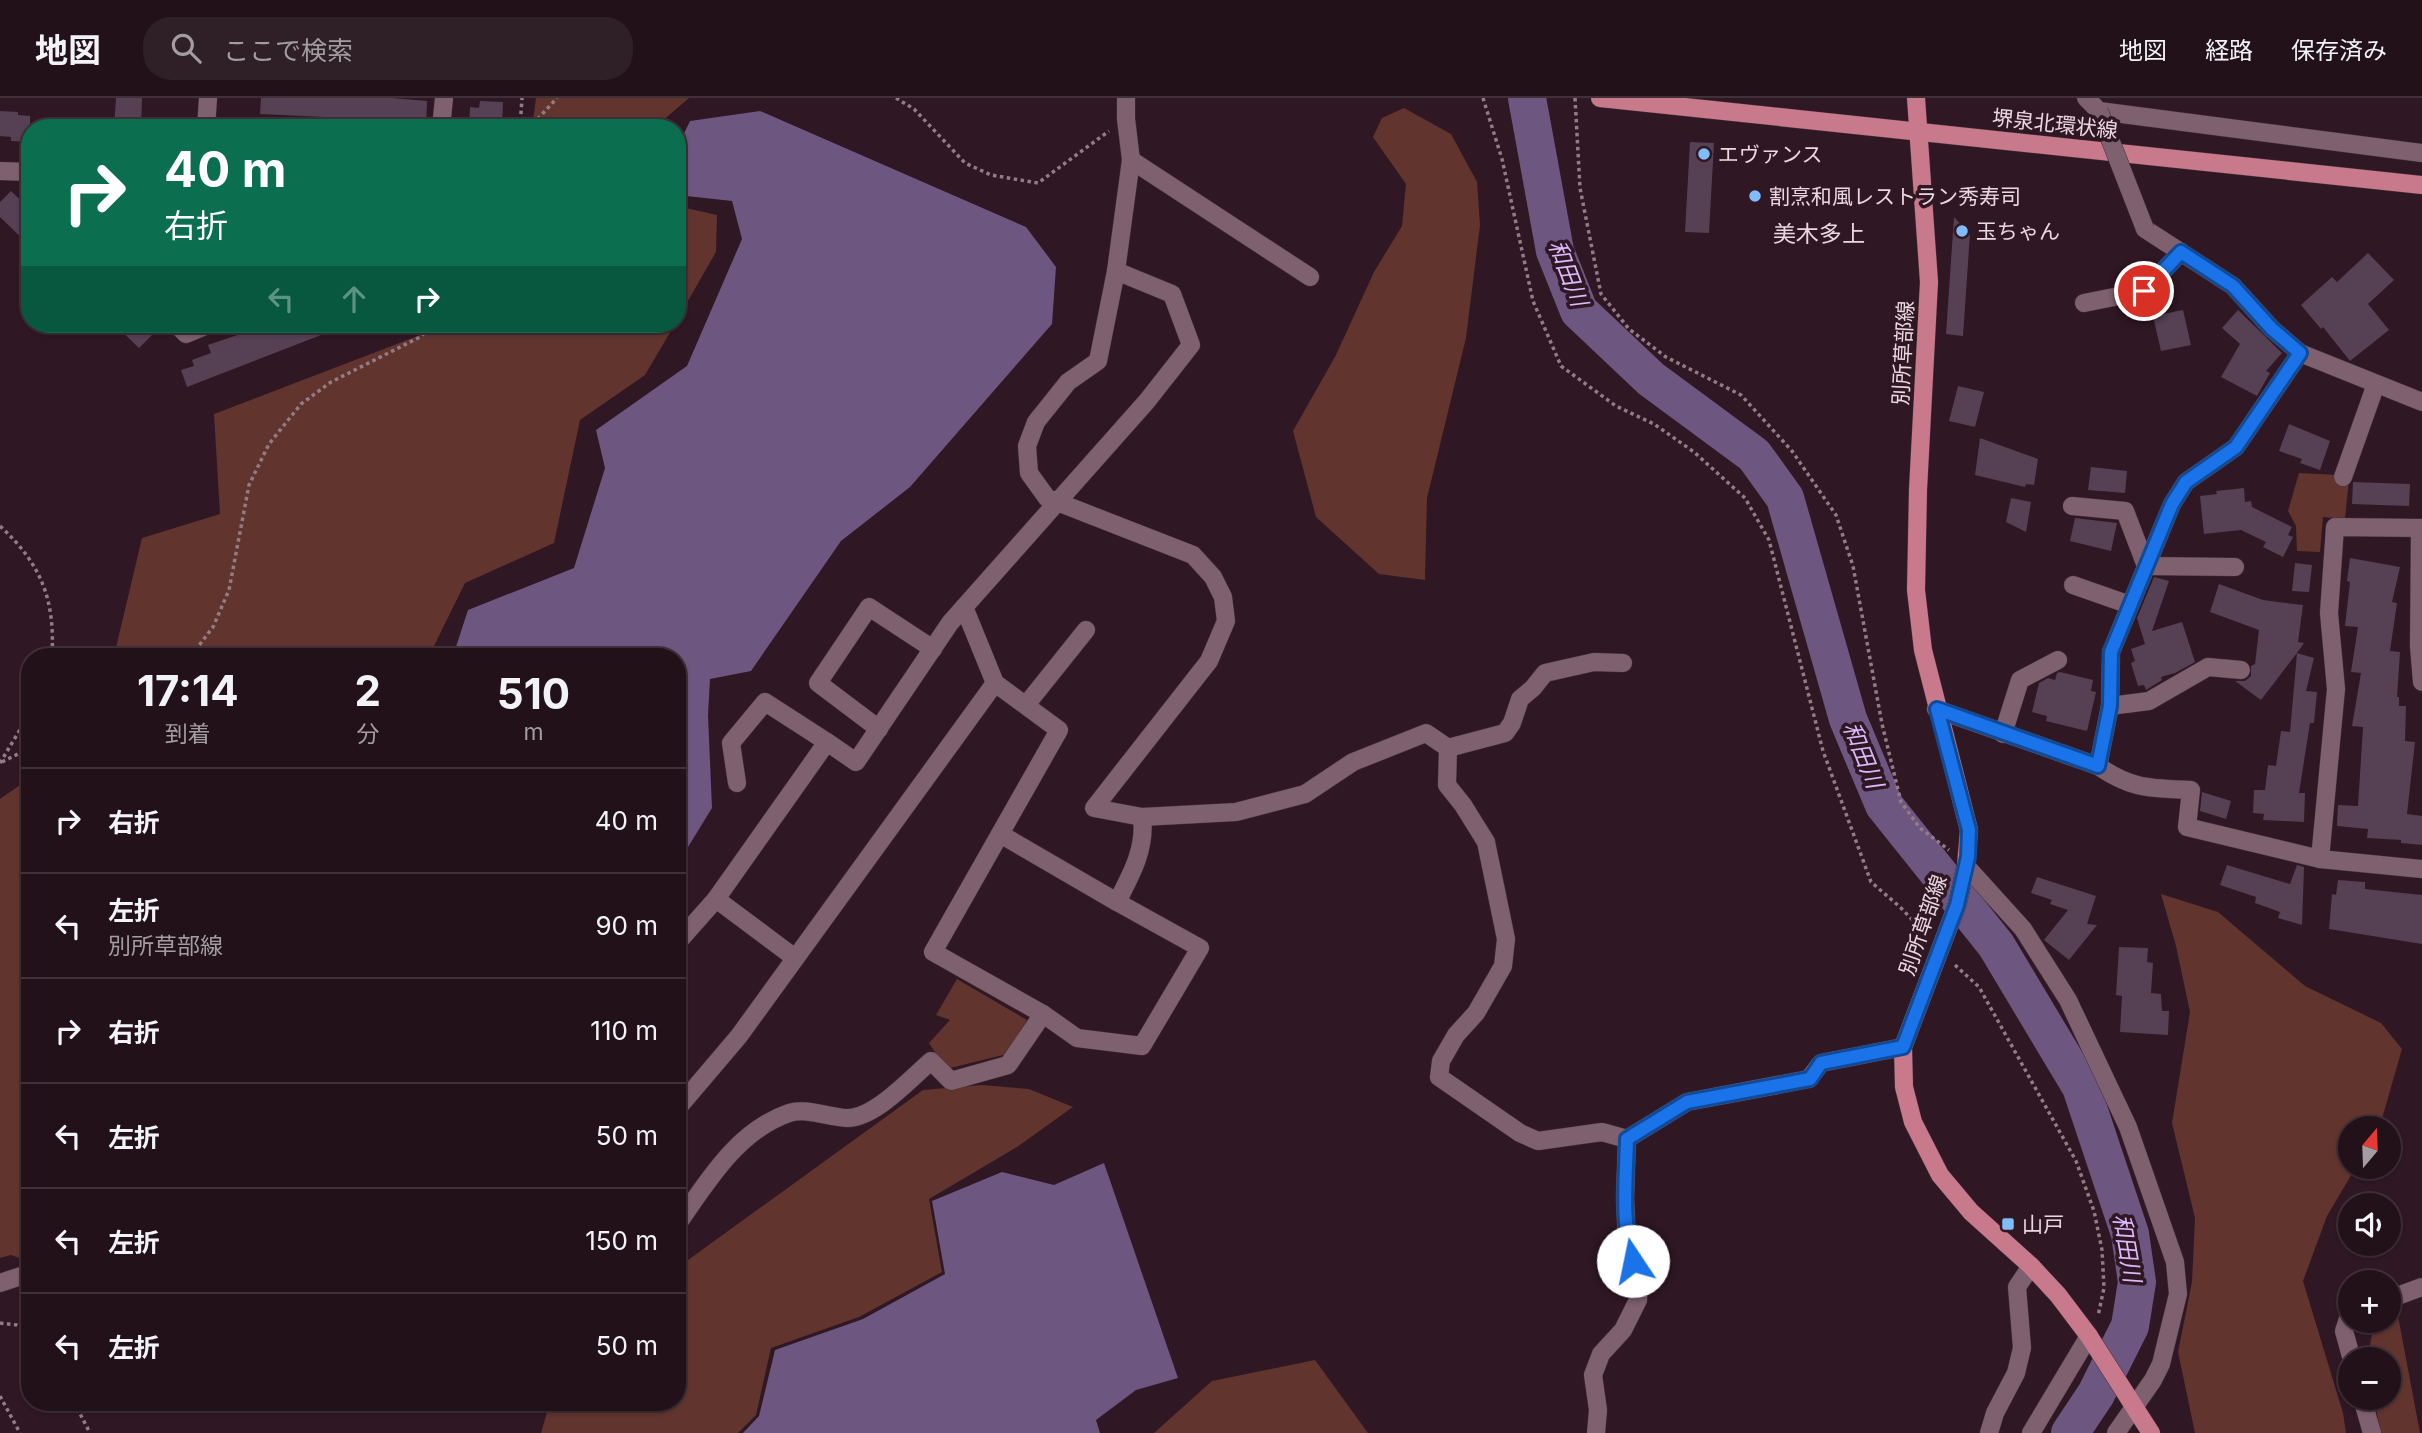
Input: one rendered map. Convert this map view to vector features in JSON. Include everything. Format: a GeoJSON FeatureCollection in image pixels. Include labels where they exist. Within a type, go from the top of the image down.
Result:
{"type":"FeatureCollection","features":[{"type":"Feature","properties":{"kind":"main road","name":"堺泉北環状線"},"geometry":{"type":"LineString","coordinates":[[1600,98],[2422,185]]}},
{"type":"Feature","properties":{"kind":"main road","name":"別所草部線"},"geometry":{"type":"LineString","coordinates":[[1916,98],[1929,282],[1918,490],[1916,590],[1923,650],[1969,830],[1966,867],[1957,905],[1903,1047],[1905,1087],[1913,1122],[1940,1175],[1971,1212],[2031,1266],[2058,1295],[2092,1340],[2151,1433]]}},
{"type":"Feature","properties":{"kind":"street"},"geometry":{"type":"LineString","coordinates":[[207,119],[208,98]]}},
{"type":"Feature","properties":{"kind":"street"},"geometry":{"type":"LineString","coordinates":[[442,119],[444,98]]}},
{"type":"Feature","properties":{"kind":"street"},"geometry":{"type":"LineString","coordinates":[[1126,98],[1131,160],[1116,271],[1098,361],[1068,382],[1035,422],[1027,446],[1029,473],[1047,498],[1193,555],[1213,577],[1223,597],[1226,621],[1209,661],[1094,808],[1142,817],[1236,812],[1305,794],[1353,762],[1426,733],[1448,748],[1505,733],[1512,723],[1520,699],[1534,688],[1545,673],[1594,662],[1623,663]]}},
{"type":"Feature","properties":{"kind":"street"},"geometry":{"type":"LineString","coordinates":[[2092,105],[2422,153]]}},
{"type":"Feature","properties":{"kind":"street"},"geometry":{"type":"LineString","coordinates":[[2092,105],[2145,229],[2233,286],[2272,329],[2300,353],[2422,402]]}},
{"type":"Feature","properties":{"kind":"street"},"geometry":{"type":"LineString","coordinates":[[1131,160],[1310,277]]}},
{"type":"Feature","properties":{"kind":"street"},"geometry":{"type":"LineString","coordinates":[[0,171],[21,172]]}},
{"type":"Feature","properties":{"kind":"street"},"geometry":{"type":"LineString","coordinates":[[2084,303],[2144,291],[2181,252]]}},
{"type":"Feature","properties":{"kind":"street"},"geometry":{"type":"LineString","coordinates":[[737,783],[731,743],[765,702],[856,762],[964,607],[1147,401],[1191,345],[1172,294],[1116,271]]}},
{"type":"Feature","properties":{"kind":"street"},"geometry":{"type":"LineString","coordinates":[[2098,766],[2110,706],[2111,652],[2172,504],[2186,482],[2236,447],[2300,353]]}},
{"type":"Feature","properties":{"kind":"street"},"geometry":{"type":"LineString","coordinates":[[2343,477],[2376,384]]}},
{"type":"Feature","properties":{"kind":"street"},"geometry":{"type":"LineString","coordinates":[[2072,506],[2124,511],[2146,566]]}},
{"type":"Feature","properties":{"kind":"street"},"geometry":{"type":"LineString","coordinates":[[2320,859],[2336,689],[2329,612],[2335,527],[2421,528],[2419,646],[2422,682]]}},
{"type":"Feature","properties":{"kind":"street"},"geometry":{"type":"LineString","coordinates":[[2146,566],[2235,568]]}},
{"type":"Feature","properties":{"kind":"street"},"geometry":{"type":"LineString","coordinates":[[2073,585],[2130,605]]}},
{"type":"Feature","properties":{"kind":"street"},"geometry":{"type":"LineString","coordinates":[[879,729],[818,683],[869,607],[933,649]]}},
{"type":"Feature","properties":{"kind":"street"},"geometry":{"type":"LineString","coordinates":[[964,607],[995,683],[1059,730],[933,952],[1043,1014],[1077,1038],[1142,1046],[1200,948],[1000,834]]}},
{"type":"Feature","properties":{"kind":"street"},"geometry":{"type":"LineString","coordinates":[[1026,705],[1086,631]]}},
{"type":"Feature","properties":{"kind":"street"},"geometry":{"type":"LineString","coordinates":[[2003,734],[2020,680],[2057,660]]}},
{"type":"Feature","properties":{"kind":"street"},"geometry":{"type":"LineString","coordinates":[[2110,706],[2149,701],[2208,667],[2241,670]]}},
{"type":"Feature","properties":{"kind":"street"},"geometry":{"type":"LineString","coordinates":[[686,1098],[739,1036],[995,683]]}},
{"type":"Feature","properties":{"kind":"street"},"geometry":{"type":"LineString","coordinates":[[1937,709],[2098,766],[2118,780],[2141,788],[2191,790],[2187,827],[2320,859],[2422,869]]}},
{"type":"Feature","properties":{"kind":"street"},"geometry":{"type":"LineString","coordinates":[[686,933],[716,899],[827,742]]}},
{"type":"Feature","properties":{"kind":"street"},"geometry":{"type":"LineString","coordinates":[[1448,748],[1447,785],[1486,842],[1506,939],[1503,966],[1476,1013],[1456,1035],[1441,1061],[1439,1077],[1520,1133],[1538,1141],[1602,1132],[1627,1139],[1687,1102],[1810,1079],[1821,1063],[1903,1047]]}},
{"type":"Feature","properties":{"kind":"street"},"geometry":{"type":"LineString","coordinates":[[1117,902],[1138,862],[1142,817]]}},
{"type":"Feature","properties":{"kind":"street"},"geometry":{"type":"LineString","coordinates":[[1966,867],[2023,929],[2068,1000],[2128,1127],[2175,1262],[2178,1294],[2161,1364],[2132,1404],[2116,1433]]}},
{"type":"Feature","properties":{"kind":"street"},"geometry":{"type":"LineString","coordinates":[[716,899],[796,958]]}},
{"type":"Feature","properties":{"kind":"street"},"geometry":{"type":"LineString","coordinates":[[686,1213],[724,1159],[750,1135],[774,1119],[793,1111],[850,1118],[872,1112],[931,1061],[951,1081],[1008,1065],[1043,1014]]}},
{"type":"Feature","properties":{"kind":"street"},"geometry":{"type":"LineString","coordinates":[[1596,1433],[1598,1410],[1593,1375],[1601,1354],[1623,1331],[1638,1300],[1639,1280],[1627,1243],[1627,1139]]}},
{"type":"Feature","properties":{"kind":"street"},"geometry":{"type":"LineString","coordinates":[[1989,1433],[1995,1413],[2016,1373],[2022,1348],[2017,1287],[2031,1266]]}},
{"type":"Feature","properties":{"kind":"street"},"geometry":{"type":"LineString","coordinates":[[0,1283],[21,1276]]}},
{"type":"Feature","properties":{"kind":"street"},"geometry":{"type":"LineString","coordinates":[[2401,1294],[2422,1288]]}},
{"type":"Feature","properties":{"kind":"street"},"geometry":{"type":"LineString","coordinates":[[2031,1433],[2092,1340]]}},
{"type":"Feature","properties":{"kind":"street"},"geometry":{"type":"LineString","coordinates":[[2365,1410],[2371,1433]]}},
{"type":"Feature","properties":{"kind":"path"},"geometry":{"type":"LineString","coordinates":[[521,119],[522,98]]}},
{"type":"Feature","properties":{"kind":"path"},"geometry":{"type":"LineString","coordinates":[[538,119],[557,98]]}},
{"type":"Feature","properties":{"kind":"path"},"geometry":{"type":"LineString","coordinates":[[896,98],[914,109],[965,163],[991,175],[1038,183],[1126,119]]}},
{"type":"Feature","properties":{"kind":"path"},"geometry":{"type":"LineString","coordinates":[[1483,98],[1502,159],[1533,300],[1561,366],[1616,406],[1654,424],[1694,452],[1745,498],[1769,540],[1823,751],[1871,882],[1942,942],[1979,986],[2076,1161],[2094,1211],[2102,1250],[2104,1288],[2092,1340]]}},
{"type":"Feature","properties":{"kind":"path"},"geometry":{"type":"LineString","coordinates":[[1575,98],[1580,188],[1601,294],[1629,329],[1666,357],[1741,395],[1792,451],[1836,515],[1853,566],[1882,724],[1901,802],[1920,828],[1953,853],[1966,867]]}},
{"type":"Feature","properties":{"kind":"path"},"geometry":{"type":"LineString","coordinates":[[197,648],[213,627],[229,590],[249,485],[269,444],[301,404],[331,382],[425,333]]}},
{"type":"Feature","properties":{"kind":"path"},"geometry":{"type":"LineString","coordinates":[[0,526],[18,543],[45,587],[53,625],[52,648]]}},
{"type":"Feature","properties":{"kind":"path"},"geometry":{"type":"LineString","coordinates":[[0,763],[21,728]]}},
{"type":"Feature","properties":{"kind":"path"},"geometry":{"type":"LineString","coordinates":[[0,763],[21,752]]}},
{"type":"Feature","properties":{"kind":"path"},"geometry":{"type":"LineString","coordinates":[[0,1323],[21,1326]]}},
{"type":"Feature","properties":{"kind":"path"},"geometry":{"type":"LineString","coordinates":[[0,1396],[20,1433]]}},
{"type":"Feature","properties":{"kind":"path"},"geometry":{"type":"LineString","coordinates":[[79,1411],[90,1433]]}},
{"type":"Feature","properties":{"kind":"shaded area"},"geometry":{"type":"Polygon","coordinates":[[[536,98],[689,98],[664,119],[533,119],[536,98]]]}},
{"type":"Feature","properties":{"kind":"shaded area"},"geometry":{"type":"Polygon","coordinates":[[[1404,108],[1451,134],[1477,182],[1480,225],[1466,338],[1427,498],[1425,580],[1379,574],[1316,517],[1293,431],[1336,355],[1374,272],[1402,226],[1406,184],[1373,137],[1382,118],[1404,108]]]}},
{"type":"Feature","properties":{"kind":"shaded area"},"geometry":{"type":"Polygon","coordinates":[[[760,111],[1026,227],[1056,267],[1052,324],[910,487],[841,541],[751,671],[710,679],[708,715],[712,808],[686,850],[686,648],[456,648],[468,610],[574,568],[605,468],[596,430],[687,366],[742,239],[732,201],[686,196],[686,129],[690,121],[760,111]]]}},
{"type":"Feature","properties":{"kind":"shaded area"},"geometry":{"type":"Polygon","coordinates":[[[686,208],[717,215],[716,252],[686,304],[686,208]]]}},
{"type":"Feature","properties":{"kind":"shaded area"},"geometry":{"type":"Polygon","coordinates":[[[426,333],[670,333],[645,375],[580,420],[554,543],[465,583],[433,648],[116,648],[142,538],[220,514],[214,414],[426,333]]]}},
{"type":"Feature","properties":{"kind":"shaded area"},"geometry":{"type":"Polygon","coordinates":[[[2299,473],[2338,475],[2349,479],[2345,519],[2323,517],[2320,552],[2297,551],[2296,526],[2288,511],[2299,473]]]}},
{"type":"Feature","properties":{"kind":"shaded area"},"geometry":{"type":"Polygon","coordinates":[[[21,784],[21,1259],[11,1255],[0,1258],[0,799],[21,784]]]}},
{"type":"Feature","properties":{"kind":"shaded area"},"geometry":{"type":"Polygon","coordinates":[[[2161,894],[2218,912],[2305,986],[2381,1023],[2402,1049],[2383,1116],[2338,1116],[2338,1180],[2348,1180],[2338,1193],[2327,1216],[2303,1281],[2338,1396],[2338,1410],[2342,1410],[2343,1413],[2346,1433],[2195,1433],[2178,1352],[2192,1282],[2195,1218],[2172,1123],[2190,1012],[2176,946],[2161,894]]]}},
{"type":"Feature","properties":{"kind":"shaded area"},"geometry":{"type":"Polygon","coordinates":[[[957,979],[1027,1020],[1007,1054],[946,1069],[929,1043],[950,1020],[936,1015],[957,979]]]}},
{"type":"Feature","properties":{"kind":"shaded area"},"geometry":{"type":"Polygon","coordinates":[[[982,1085],[1029,1089],[1073,1107],[1017,1147],[929,1199],[942,1272],[859,1317],[771,1348],[756,1415],[738,1433],[541,1433],[547,1411],[686,1411],[686,1261],[923,1090],[982,1085]]]}},
{"type":"Feature","properties":{"kind":"shaded area"},"geometry":{"type":"Polygon","coordinates":[[[1104,1163],[1178,1378],[1136,1390],[1096,1420],[1100,1433],[743,1433],[759,1416],[775,1350],[863,1319],[945,1274],[932,1201],[1002,1172],[1054,1185],[1104,1163]]]}},
{"type":"Feature","properties":{"kind":"shaded area"},"geometry":{"type":"Polygon","coordinates":[[[2401,1332],[2420,1433],[2381,1433],[2376,1410],[2401,1410],[2401,1347],[2370,1347],[2372,1333],[2401,1332]]]}},
{"type":"Feature","properties":{"kind":"shaded area"},"geometry":{"type":"Polygon","coordinates":[[[1315,1360],[1368,1433],[1154,1433],[1212,1381],[1315,1360]]]}},
{"type":"Feature","properties":{"kind":"building"},"geometry":{"type":"Polygon","coordinates":[[[116,98],[142,98],[141,119],[115,119],[116,98]]]}},
{"type":"Feature","properties":{"kind":"building"},"geometry":{"type":"Polygon","coordinates":[[[261,98],[392,98],[427,101],[426,119],[260,114],[261,98]]]}},
{"type":"Feature","properties":{"kind":"building"},"geometry":{"type":"Polygon","coordinates":[[[480,101],[503,102],[502,119],[469,119],[470,107],[479,108],[480,101]]]}},
{"type":"Feature","properties":{"kind":"building"},"geometry":{"type":"Polygon","coordinates":[[[0,111],[30,116],[30,119],[21,119],[21,142],[0,136],[0,111]]]}},
{"type":"Feature","properties":{"kind":"building"},"geometry":{"type":"Polygon","coordinates":[[[1690,142],[1714,143],[1709,233],[1685,232],[1690,142]]]}},
{"type":"Feature","properties":{"kind":"building"},"geometry":{"type":"Polygon","coordinates":[[[11,191],[21,200],[21,237],[0,217],[0,202],[11,191]]]}},
{"type":"Feature","properties":{"kind":"building"},"geometry":{"type":"Polygon","coordinates":[[[1954,217],[1970,234],[1963,336],[1946,334],[1954,217]]]}},
{"type":"Feature","properties":{"kind":"building"},"geometry":{"type":"Polygon","coordinates":[[[2368,253],[2394,280],[2368,304],[2389,330],[2350,361],[2301,305],[2332,277],[2337,282],[2368,253]]]}},
{"type":"Feature","properties":{"kind":"building"},"geometry":{"type":"Polygon","coordinates":[[[2183,310],[2191,345],[2161,351],[2153,316],[2183,310]]]}},
{"type":"Feature","properties":{"kind":"building"},"geometry":{"type":"Polygon","coordinates":[[[2238,310],[2282,353],[2266,371],[2270,373],[2257,396],[2221,377],[2240,344],[2222,328],[2238,310]]]}},
{"type":"Feature","properties":{"kind":"building"},"geometry":{"type":"Polygon","coordinates":[[[123,333],[152,335],[139,348],[123,333]]]}},
{"type":"Feature","properties":{"kind":"building"},"geometry":{"type":"Polygon","coordinates":[[[243,333],[326,333],[187,387],[181,370],[194,366],[192,360],[211,353],[208,345],[243,333]]]}},
{"type":"Feature","properties":{"kind":"building"},"geometry":{"type":"Polygon","coordinates":[[[1958,386],[1984,392],[1975,427],[1949,421],[1958,386]]]}},
{"type":"Feature","properties":{"kind":"building"},"geometry":{"type":"Polygon","coordinates":[[[2289,424],[2330,441],[2320,470],[2300,463],[2302,459],[2279,451],[2289,424]]]}},
{"type":"Feature","properties":{"kind":"building"},"geometry":{"type":"Polygon","coordinates":[[[1980,438],[2038,459],[2034,485],[2026,484],[2025,487],[1975,475],[1980,438]]]}},
{"type":"Feature","properties":{"kind":"building"},"geometry":{"type":"Polygon","coordinates":[[[2091,467],[2127,471],[2125,493],[2088,490],[2091,467]]]}},
{"type":"Feature","properties":{"kind":"building"},"geometry":{"type":"Polygon","coordinates":[[[2353,482],[2410,484],[2409,506],[2352,504],[2353,482]]]}},
{"type":"Feature","properties":{"kind":"building"},"geometry":{"type":"Polygon","coordinates":[[[2244,488],[2245,502],[2251,501],[2252,507],[2292,527],[2288,535],[2293,537],[2283,557],[2263,547],[2266,542],[2241,530],[2204,534],[2200,496],[2244,488]]]}},
{"type":"Feature","properties":{"kind":"building"},"geometry":{"type":"Polygon","coordinates":[[[2011,498],[2031,502],[2026,532],[2006,522],[2011,498]]]}},
{"type":"Feature","properties":{"kind":"building"},"geometry":{"type":"Polygon","coordinates":[[[2075,518],[2117,523],[2111,551],[2070,541],[2075,518]]]}},
{"type":"Feature","properties":{"kind":"building"},"geometry":{"type":"Polygon","coordinates":[[[2350,558],[2400,567],[2392,602],[2397,603],[2390,651],[2400,652],[2397,697],[2399,706],[2406,706],[2405,741],[2415,742],[2407,814],[2422,816],[2422,845],[2401,843],[2401,840],[2367,838],[2368,829],[2337,826],[2338,805],[2358,806],[2363,727],[2352,726],[2361,673],[2351,672],[2358,627],[2345,626],[2350,558]]]}},
{"type":"Feature","properties":{"kind":"building"},"geometry":{"type":"Polygon","coordinates":[[[2295,563],[2312,565],[2309,592],[2292,591],[2295,563]]]}},
{"type":"Feature","properties":{"kind":"building"},"geometry":{"type":"Polygon","coordinates":[[[2154,577],[2169,581],[2152,631],[2182,622],[2195,662],[2161,677],[2162,680],[2146,690],[2144,685],[2138,686],[2131,663],[2135,661],[2131,649],[2145,644],[2137,618],[2154,577]]]}},
{"type":"Feature","properties":{"kind":"building"},"geometry":{"type":"Polygon","coordinates":[[[2219,584],[2263,600],[2303,605],[2298,642],[2304,643],[2261,700],[2235,681],[2245,681],[2251,676],[2259,630],[2210,612],[2219,584]]]}},
{"type":"Feature","properties":{"kind":"building"},"geometry":{"type":"Polygon","coordinates":[[[2297,653],[2314,658],[2306,691],[2317,692],[2314,723],[2310,723],[2299,793],[2305,793],[2304,822],[2263,820],[2264,814],[2253,813],[2254,790],[2265,790],[2268,765],[2276,766],[2281,731],[2290,732],[2297,653]]]}},
{"type":"Feature","properties":{"kind":"building"},"geometry":{"type":"Polygon","coordinates":[[[2060,672],[2093,680],[2091,691],[2096,692],[2087,731],[2046,721],[2047,716],[2032,712],[2039,683],[2048,678],[2055,680],[2060,672]]]}},
{"type":"Feature","properties":{"kind":"building"},"geometry":{"type":"Polygon","coordinates":[[[2202,792],[2231,801],[2226,819],[2200,811],[2202,792]]]}},
{"type":"Feature","properties":{"kind":"building"},"geometry":{"type":"Polygon","coordinates":[[[2227,865],[2290,884],[2297,865],[2304,867],[2302,925],[2278,918],[2280,912],[2255,903],[2256,897],[2220,885],[2227,865]]]}},
{"type":"Feature","properties":{"kind":"building"},"geometry":{"type":"Polygon","coordinates":[[[2037,877],[2096,896],[2087,924],[2097,925],[2069,960],[2044,940],[2068,910],[2050,904],[2052,900],[2031,893],[2037,877]]]}},
{"type":"Feature","properties":{"kind":"building"},"geometry":{"type":"Polygon","coordinates":[[[2338,880],[2365,882],[2365,889],[2422,895],[2422,944],[2329,929],[2332,894],[2336,895],[2338,880]]]}},
{"type":"Feature","properties":{"kind":"building"},"geometry":{"type":"Polygon","coordinates":[[[2119,947],[2148,948],[2147,962],[2153,963],[2151,993],[2161,994],[2162,1011],[2169,1011],[2168,1035],[2120,1032],[2122,996],[2116,995],[2119,947]]]}},
{"type":"Feature","properties":{"kind":"waterway","name":"和田川"},"geometry":{"type":"LineString","coordinates":[[1527,98],[1555,251],[1579,311],[1651,379],[1754,455],[1785,498],[1848,719],[1884,805],[1996,945],[2081,1087],[2130,1234],[2137,1282],[2130,1326],[2096,1394],[2070,1433]]}},
{"type":"Feature","properties":{"kind":"place","name":"エヴァンス"},"geometry":{"type":"Point","coordinates":[1704,154]}},
{"type":"Feature","properties":{"kind":"place","name":"割烹和風レストラン秀寿司"},"geometry":{"type":"Point","coordinates":[1755,196]}},
{"type":"Feature","properties":{"kind":"place","name":"玉ちゃん"},"geometry":{"type":"Point","coordinates":[1962,231]}},
{"type":"Feature","properties":{"kind":"place","name":"山戸"},"geometry":{"type":"Point","coordinates":[2008,1224]}},
{"type":"Feature","properties":{"kind":"district","name":"美木多上"},"geometry":{"type":"Point","coordinates":[1819,234]}},
{"type":"Feature","properties":{"kind":"route"},"geometry":{"type":"LineString","coordinates":[[1633,1261],[1627,1243],[1627,1139],[1687,1102],[1810,1079],[1821,1063],[1903,1047],[1957,905],[1968,857],[1969,830],[1937,709],[2098,766],[2110,706],[2111,652],[2172,504],[2186,482],[2236,447],[2300,353],[2272,329],[2233,286],[2181,252],[2144,291]]}}]}
